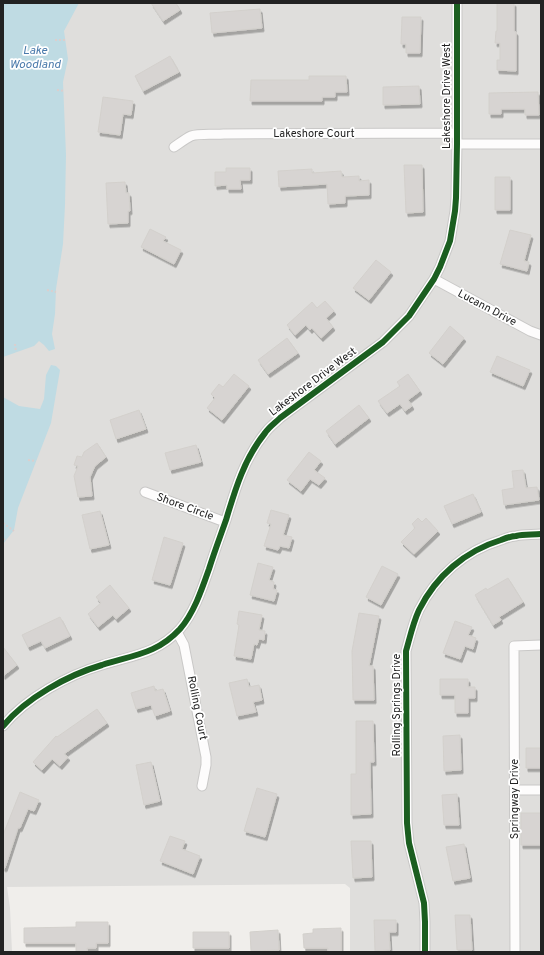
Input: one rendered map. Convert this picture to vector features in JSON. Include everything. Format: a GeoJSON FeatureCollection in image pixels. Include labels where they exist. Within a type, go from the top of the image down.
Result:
{"type":"FeatureCollection","features":[{"type":"Feature","properties":{"kind":"street","name":"Lakeshore Drive West"},"geometry":{"type":"LineString","coordinates":[[3,726],[26,704],[51,686],[89,669],[149,651],[169,639],[180,628],[189,616],[202,589],[238,483],[249,457],[265,432],[280,418],[383,342],[409,316],[434,279],[450,240],[455,211],[458,144],[457,3]]}},
{"type":"Feature","properties":{"kind":"street","name":"Lakeshore Court"},"geometry":{"type":"LineString","coordinates":[[174,147],[191,136],[197,135],[457,133]]}},
{"type":"Feature","properties":{"kind":"street"},"geometry":{"type":"LineString","coordinates":[[458,144],[541,144]]}},
{"type":"Feature","properties":{"kind":"street","name":"Lucann Drive"},"geometry":{"type":"LineString","coordinates":[[434,279],[530,331],[541,335]]}},
{"type":"Feature","properties":{"kind":"street","name":"Shore Circle"},"geometry":{"type":"LineString","coordinates":[[145,492],[225,522]]}},
{"type":"Feature","properties":{"kind":"street","name":"Rolling Springs Drive"},"geometry":{"type":"LineString","coordinates":[[426,952],[424,903],[409,843],[407,823],[406,651],[419,610],[439,579],[452,567],[469,554],[490,543],[516,536],[541,534]]}},
{"type":"Feature","properties":{"kind":"street","name":"Rolling Court"},"geometry":{"type":"LineString","coordinates":[[176,632],[184,645],[206,757],[202,786]]}},
{"type":"Feature","properties":{"kind":"street","name":"Springway Drive"},"geometry":{"type":"LineString","coordinates":[[515,952],[514,646],[541,646]]}},
{"type":"Feature","properties":{"kind":"street"},"geometry":{"type":"LineString","coordinates":[[515,790],[541,790]]}},
{"type":"Feature","properties":{"kind":"path"},"geometry":{"type":"LineString","coordinates":[[55,40],[65,40]]}},
{"type":"Feature","properties":{"kind":"path"},"geometry":{"type":"LineString","coordinates":[[57,90],[64,91]]}},
{"type":"Feature","properties":{"kind":"path"},"geometry":{"type":"LineString","coordinates":[[47,290],[56,292]]}},
{"type":"Feature","properties":{"kind":"path"},"geometry":{"type":"LineString","coordinates":[[15,344],[16,352]]}},
{"type":"Feature","properties":{"kind":"path"},"geometry":{"type":"LineString","coordinates":[[28,460],[36,461]]}},
{"type":"Feature","properties":{"kind":"path"},"geometry":{"type":"LineString","coordinates":[[3,523],[14,531]]}},
{"type":"Feature","properties":{"kind":"shaded area"},"geometry":{"type":"Polygon","coordinates":[[[3,3],[541,3],[541,952],[350,952],[350,888],[345,884],[7,887],[10,908],[12,952],[3,952],[3,3]]]}},
{"type":"Feature","properties":{"kind":"water","name":"Lake Woodland"},"geometry":{"type":"Polygon","coordinates":[[[3,3],[79,3],[64,31],[68,59],[63,82],[66,155],[65,205],[63,244],[56,289],[55,314],[52,334],[55,349],[49,351],[39,341],[34,346],[3,357],[3,3]]]}},
{"type":"Feature","properties":{"kind":"water"},"geometry":{"type":"Polygon","coordinates":[[[51,365],[56,366],[60,370],[51,423],[18,508],[14,530],[3,544],[3,397],[19,406],[40,409],[44,399],[46,375],[51,365]]]}},
{"type":"Feature","properties":{"kind":"building"},"geometry":{"type":"Polygon","coordinates":[[[151,3],[176,3],[180,10],[163,21],[151,3]]]}},
{"type":"Feature","properties":{"kind":"building"},"geometry":{"type":"Polygon","coordinates":[[[497,3],[514,3],[516,71],[497,70],[497,60],[500,60],[500,43],[495,43],[497,31],[497,3]]]}},
{"type":"Feature","properties":{"kind":"building"},"geometry":{"type":"Polygon","coordinates":[[[260,9],[262,28],[212,33],[210,13],[260,9]]]}},
{"type":"Feature","properties":{"kind":"building"},"geometry":{"type":"Polygon","coordinates":[[[402,17],[421,17],[420,53],[406,53],[406,44],[401,44],[402,17]]]}},
{"type":"Feature","properties":{"kind":"building"},"geometry":{"type":"Polygon","coordinates":[[[170,56],[179,72],[143,91],[135,76],[170,56]]]}},
{"type":"Feature","properties":{"kind":"building"},"geometry":{"type":"Polygon","coordinates":[[[309,76],[346,76],[347,92],[335,92],[335,97],[322,97],[322,101],[250,101],[251,80],[309,80],[309,76]]]}},
{"type":"Feature","properties":{"kind":"building"},"geometry":{"type":"Polygon","coordinates":[[[419,86],[420,104],[383,105],[383,87],[419,86]]]}},
{"type":"Feature","properties":{"kind":"building"},"geometry":{"type":"Polygon","coordinates":[[[538,92],[539,115],[525,115],[525,109],[501,109],[501,114],[489,114],[489,93],[538,92]]]}},
{"type":"Feature","properties":{"kind":"building"},"geometry":{"type":"Polygon","coordinates":[[[103,97],[133,101],[131,115],[123,114],[120,135],[98,132],[103,97]]]}},
{"type":"Feature","properties":{"kind":"building"},"geometry":{"type":"Polygon","coordinates":[[[404,165],[422,165],[423,212],[406,213],[404,165]]]}},
{"type":"Feature","properties":{"kind":"building"},"geometry":{"type":"Polygon","coordinates":[[[226,168],[250,168],[250,180],[240,180],[241,189],[227,189],[227,185],[215,186],[215,172],[226,172],[226,168]]]}},
{"type":"Feature","properties":{"kind":"building"},"geometry":{"type":"Polygon","coordinates":[[[312,169],[312,173],[341,171],[342,177],[359,176],[359,181],[369,180],[369,195],[345,196],[345,203],[328,204],[327,184],[279,187],[278,171],[312,169]]]}},
{"type":"Feature","properties":{"kind":"building"},"geometry":{"type":"Polygon","coordinates":[[[495,177],[510,177],[510,210],[495,210],[495,177]]]}},
{"type":"Feature","properties":{"kind":"building"},"geometry":{"type":"Polygon","coordinates":[[[125,182],[126,193],[129,193],[130,211],[128,211],[128,223],[108,224],[106,183],[125,182]]]}},
{"type":"Feature","properties":{"kind":"building"},"geometry":{"type":"Polygon","coordinates":[[[150,229],[166,237],[163,241],[181,250],[174,264],[141,247],[150,229]]]}},
{"type":"Feature","properties":{"kind":"building"},"geometry":{"type":"Polygon","coordinates":[[[510,230],[531,235],[524,261],[529,262],[527,271],[500,264],[510,230]]]}},
{"type":"Feature","properties":{"kind":"building"},"geometry":{"type":"Polygon","coordinates":[[[376,260],[391,272],[369,300],[353,288],[376,260]]]}},
{"type":"Feature","properties":{"kind":"building"},"geometry":{"type":"Polygon","coordinates":[[[325,301],[334,311],[326,318],[333,327],[321,338],[312,328],[310,330],[306,325],[295,335],[287,325],[312,302],[317,308],[325,301]]]}},
{"type":"Feature","properties":{"kind":"building"},"geometry":{"type":"Polygon","coordinates":[[[450,326],[464,338],[443,364],[429,353],[450,326]]]}},
{"type":"Feature","properties":{"kind":"building"},"geometry":{"type":"Polygon","coordinates":[[[287,338],[298,353],[268,374],[258,360],[287,338]]]}},
{"type":"Feature","properties":{"kind":"building"},"geometry":{"type":"Polygon","coordinates":[[[497,356],[530,370],[523,386],[490,372],[497,356]]]}},
{"type":"Feature","properties":{"kind":"building"},"geometry":{"type":"Polygon","coordinates":[[[234,374],[249,386],[222,420],[207,408],[215,398],[211,394],[219,384],[223,387],[234,374]]]}},
{"type":"Feature","properties":{"kind":"building"},"geometry":{"type":"Polygon","coordinates":[[[408,374],[420,391],[408,400],[412,406],[405,411],[400,404],[387,413],[378,401],[400,386],[397,382],[408,374]]]}},
{"type":"Feature","properties":{"kind":"building"},"geometry":{"type":"Polygon","coordinates":[[[359,405],[369,418],[335,444],[326,431],[359,405]]]}},
{"type":"Feature","properties":{"kind":"building"},"geometry":{"type":"Polygon","coordinates":[[[139,410],[146,429],[116,439],[110,420],[139,410]]]}},
{"type":"Feature","properties":{"kind":"building"},"geometry":{"type":"Polygon","coordinates":[[[97,443],[106,457],[95,466],[90,477],[92,496],[78,497],[74,476],[78,466],[74,465],[77,456],[82,457],[84,452],[97,443]]]}},
{"type":"Feature","properties":{"kind":"building"},"geometry":{"type":"Polygon","coordinates":[[[196,445],[201,462],[170,470],[165,453],[196,445]]]}},
{"type":"Feature","properties":{"kind":"building"},"geometry":{"type":"Polygon","coordinates":[[[309,452],[321,461],[314,470],[325,478],[319,485],[310,479],[301,491],[287,480],[309,452]]]}},
{"type":"Feature","properties":{"kind":"building"},"geometry":{"type":"Polygon","coordinates":[[[523,470],[526,488],[537,487],[539,500],[504,505],[502,490],[514,488],[512,471],[523,470]]]}},
{"type":"Feature","properties":{"kind":"building"},"geometry":{"type":"Polygon","coordinates":[[[473,494],[481,512],[452,524],[444,506],[473,494]]]}},
{"type":"Feature","properties":{"kind":"building"},"geometry":{"type":"Polygon","coordinates":[[[271,510],[289,515],[283,535],[292,537],[289,548],[280,546],[278,550],[264,546],[271,524],[267,523],[271,510]]]}},
{"type":"Feature","properties":{"kind":"building"},"geometry":{"type":"Polygon","coordinates":[[[100,511],[109,545],[90,549],[82,515],[100,511]]]}},
{"type":"Feature","properties":{"kind":"building"},"geometry":{"type":"Polygon","coordinates":[[[418,518],[422,522],[426,518],[438,531],[414,554],[401,542],[415,528],[412,524],[418,518]]]}},
{"type":"Feature","properties":{"kind":"building"},"geometry":{"type":"Polygon","coordinates":[[[164,537],[183,543],[170,585],[152,580],[164,537]]]}},
{"type":"Feature","properties":{"kind":"building"},"geometry":{"type":"Polygon","coordinates":[[[258,563],[273,567],[269,580],[274,582],[273,589],[277,590],[274,601],[250,595],[258,563]]]}},
{"type":"Feature","properties":{"kind":"building"},"geometry":{"type":"Polygon","coordinates":[[[382,566],[398,574],[381,605],[366,597],[382,566]]]}},
{"type":"Feature","properties":{"kind":"building"},"geometry":{"type":"Polygon","coordinates":[[[508,578],[523,602],[499,617],[501,620],[493,625],[475,595],[508,578]]]}},
{"type":"Feature","properties":{"kind":"building"},"geometry":{"type":"Polygon","coordinates":[[[110,585],[129,608],[116,619],[113,615],[98,627],[88,614],[101,603],[96,597],[110,585]]]}},
{"type":"Feature","properties":{"kind":"building"},"geometry":{"type":"Polygon","coordinates":[[[239,611],[262,615],[259,630],[265,631],[264,640],[259,639],[257,645],[254,644],[251,659],[234,656],[239,625],[237,624],[239,611]]]}},
{"type":"Feature","properties":{"kind":"building"},"geometry":{"type":"Polygon","coordinates":[[[359,613],[379,616],[369,666],[373,666],[374,700],[353,700],[352,651],[359,613]]]}},
{"type":"Feature","properties":{"kind":"building"},"geometry":{"type":"Polygon","coordinates":[[[60,617],[70,636],[45,648],[41,641],[28,647],[22,635],[60,617]]]}},
{"type":"Feature","properties":{"kind":"building"},"geometry":{"type":"Polygon","coordinates":[[[455,621],[472,627],[468,635],[476,638],[473,649],[465,646],[460,659],[443,653],[455,621]]]}},
{"type":"Feature","properties":{"kind":"building"},"geometry":{"type":"Polygon","coordinates":[[[3,647],[17,665],[3,676],[3,647]]]}},
{"type":"Feature","properties":{"kind":"building"},"geometry":{"type":"Polygon","coordinates":[[[247,679],[249,687],[259,685],[262,700],[253,702],[256,712],[237,716],[229,683],[247,679]]]}},
{"type":"Feature","properties":{"kind":"building"},"geometry":{"type":"Polygon","coordinates":[[[440,679],[468,679],[468,687],[475,687],[475,698],[468,698],[468,713],[455,713],[455,695],[440,695],[440,679]]]}},
{"type":"Feature","properties":{"kind":"building"},"geometry":{"type":"Polygon","coordinates":[[[154,686],[155,691],[163,689],[170,711],[155,716],[151,705],[136,709],[131,693],[154,686]]]}},
{"type":"Feature","properties":{"kind":"building"},"geometry":{"type":"Polygon","coordinates":[[[97,709],[107,723],[64,754],[68,757],[60,766],[52,759],[42,770],[33,762],[56,736],[57,737],[97,709]]]}},
{"type":"Feature","properties":{"kind":"building"},"geometry":{"type":"Polygon","coordinates":[[[356,721],[373,721],[374,762],[370,762],[371,814],[351,815],[351,774],[356,774],[356,721]]]}},
{"type":"Feature","properties":{"kind":"building"},"geometry":{"type":"Polygon","coordinates":[[[460,735],[461,770],[444,771],[443,736],[460,735]]]}},
{"type":"Feature","properties":{"kind":"building"},"geometry":{"type":"Polygon","coordinates":[[[526,748],[541,748],[541,768],[526,768],[526,748]]]}},
{"type":"Feature","properties":{"kind":"building"},"geometry":{"type":"Polygon","coordinates":[[[151,762],[160,801],[144,805],[136,765],[151,762]]]}},
{"type":"Feature","properties":{"kind":"building"},"geometry":{"type":"Polygon","coordinates":[[[257,788],[277,794],[265,837],[244,831],[257,788]]]}},
{"type":"Feature","properties":{"kind":"building"},"geometry":{"type":"Polygon","coordinates":[[[20,792],[39,800],[34,811],[28,809],[20,828],[18,828],[5,868],[3,868],[3,835],[20,792]]]}},
{"type":"Feature","properties":{"kind":"building"},"geometry":{"type":"Polygon","coordinates":[[[457,794],[459,825],[444,825],[442,795],[457,794]]]}},
{"type":"Feature","properties":{"kind":"building"},"geometry":{"type":"Polygon","coordinates":[[[521,813],[541,813],[541,845],[521,845],[521,813]]]}},
{"type":"Feature","properties":{"kind":"building"},"geometry":{"type":"Polygon","coordinates":[[[170,836],[185,841],[182,849],[200,856],[193,874],[160,861],[170,836]]]}},
{"type":"Feature","properties":{"kind":"building"},"geometry":{"type":"Polygon","coordinates":[[[351,841],[371,841],[372,877],[353,878],[351,841]]]}},
{"type":"Feature","properties":{"kind":"building"},"geometry":{"type":"Polygon","coordinates":[[[464,844],[470,878],[453,881],[446,847],[464,844]]]}},
{"type":"Feature","properties":{"kind":"building"},"geometry":{"type":"Polygon","coordinates":[[[455,915],[470,915],[472,950],[457,950],[455,915]]]}},
{"type":"Feature","properties":{"kind":"building"},"geometry":{"type":"Polygon","coordinates":[[[374,920],[396,920],[396,932],[389,932],[390,950],[375,951],[374,920]]]}},
{"type":"Feature","properties":{"kind":"building"},"geometry":{"type":"Polygon","coordinates":[[[76,922],[108,922],[108,943],[96,943],[96,948],[87,948],[87,951],[76,951],[76,943],[24,943],[24,928],[76,927],[76,922]]]}},
{"type":"Feature","properties":{"kind":"building"},"geometry":{"type":"Polygon","coordinates":[[[341,928],[341,952],[328,952],[328,948],[304,948],[303,934],[313,933],[313,929],[341,928]]]}},
{"type":"Feature","properties":{"kind":"building"},"geometry":{"type":"Polygon","coordinates":[[[278,930],[279,950],[251,951],[250,932],[278,930]]]}},
{"type":"Feature","properties":{"kind":"building"},"geometry":{"type":"Polygon","coordinates":[[[193,932],[229,932],[229,948],[193,948],[193,932]]]}},
{"type":"Feature","properties":{"kind":"cycle path"},"geometry":{"type":"LineString","coordinates":[[3,726],[23,706],[62,681],[89,669],[144,653],[162,644],[180,629],[189,616],[203,585],[241,475],[251,453],[268,429],[280,418],[383,342],[409,316],[434,279],[450,241],[455,211],[457,144],[457,3]]}},
{"type":"Feature","properties":{"kind":"cycle path"},"geometry":{"type":"LineString","coordinates":[[425,952],[424,903],[409,843],[407,823],[406,651],[410,635],[419,610],[426,598],[434,586],[453,566],[475,551],[512,536],[541,534]]}}]}
